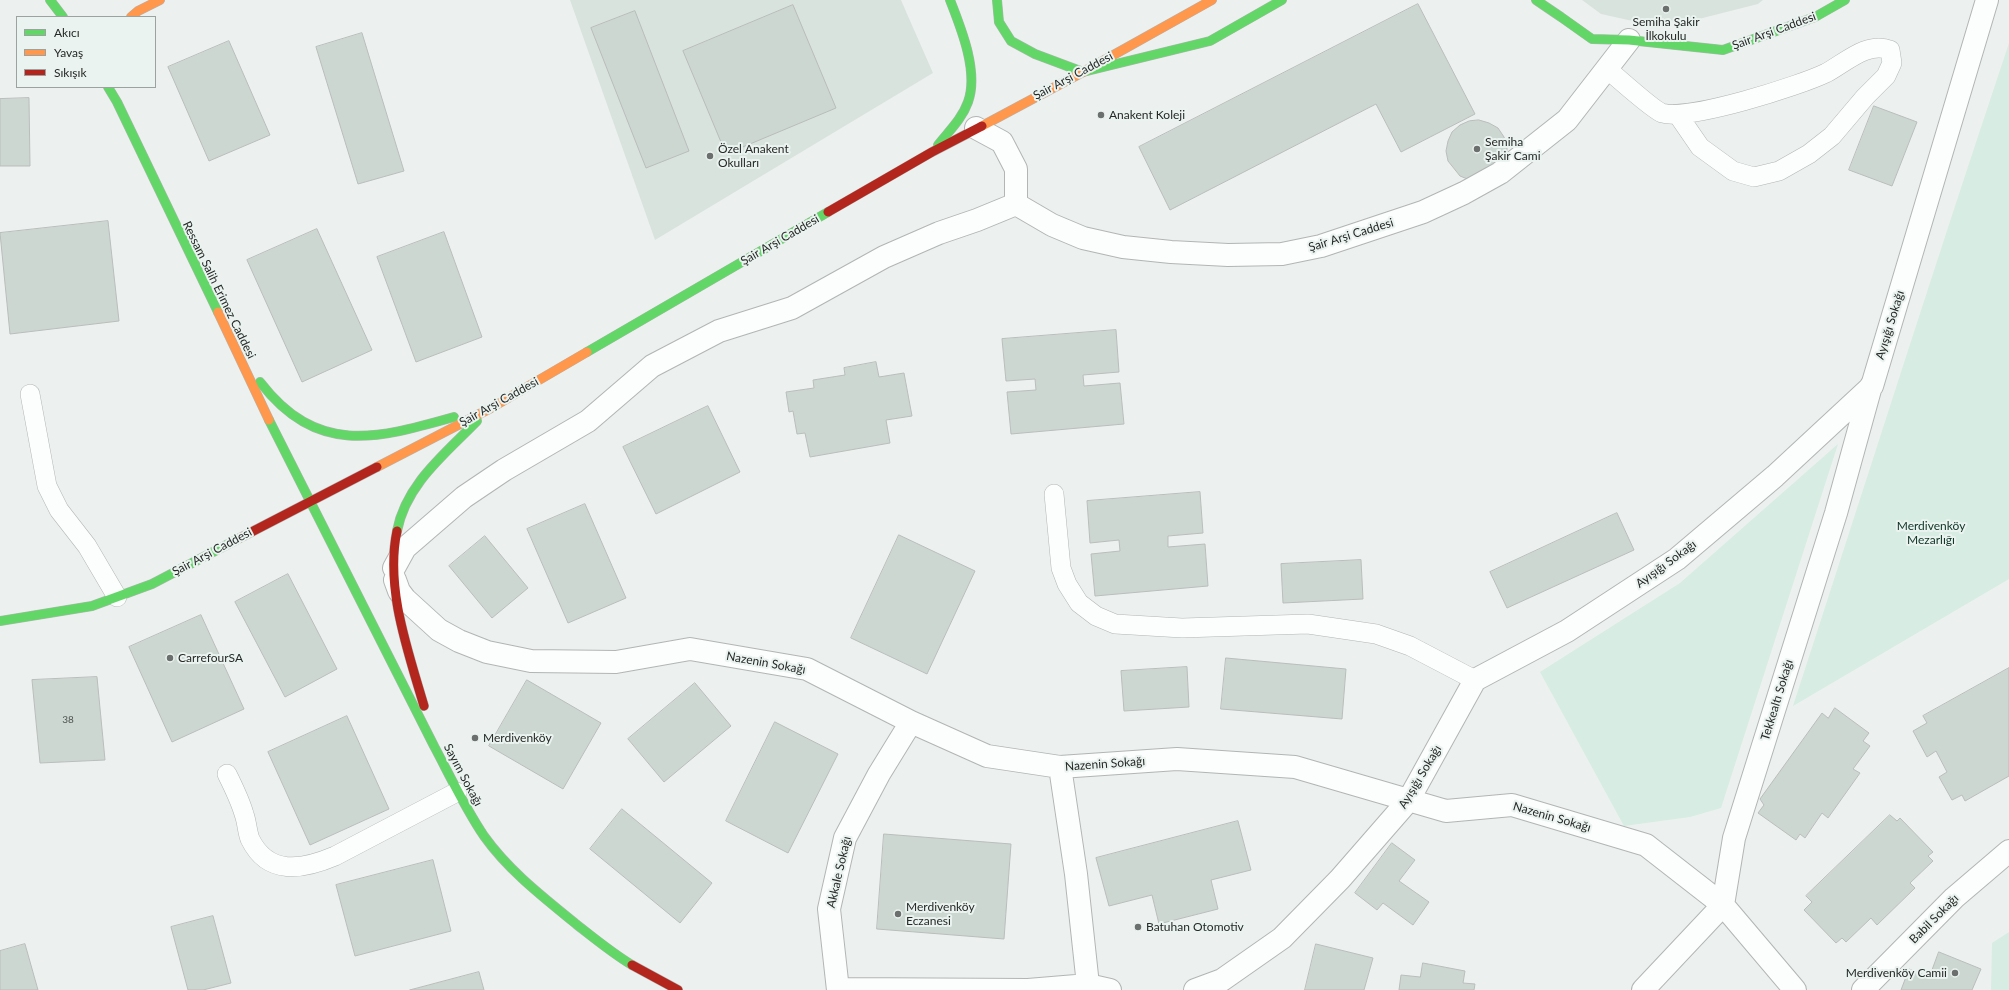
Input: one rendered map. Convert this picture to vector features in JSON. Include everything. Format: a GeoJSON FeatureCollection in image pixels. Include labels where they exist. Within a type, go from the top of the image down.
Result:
{"type":"FeatureCollection","features":[{"type":"Feature","properties":{"kind":"main road"},"geometry":{"type":"LineString","coordinates":[[50,0],[62,16]]}},
{"type":"Feature","properties":{"kind":"main road"},"geometry":{"type":"LineString","coordinates":[[132,16],[138,11],[160,0]]}},
{"type":"Feature","properties":{"kind":"main road"},"geometry":{"type":"LineString","coordinates":[[932,152],[964,112],[972,83],[963,34],[950,0]]}},
{"type":"Feature","properties":{"kind":"main road"},"geometry":{"type":"LineString","coordinates":[[997,0],[999,22],[1010,41],[1036,54],[1083,72],[1210,41],[1282,0]]}},
{"type":"Feature","properties":{"kind":"main road","name":"Şair Arşi Caddesi"},"geometry":{"type":"LineString","coordinates":[[0,621],[92,606],[152,584],[490,408],[932,152],[1083,72],[1212,0]]}},
{"type":"Feature","properties":{"kind":"main road","name":"Şair Arşi Caddesi"},"geometry":{"type":"LineString","coordinates":[[1536,0],[1592,39],[1629,40],[1723,50],[1815,17],[1844,0]]}},
{"type":"Feature","properties":{"kind":"main road"},"geometry":{"type":"LineString","coordinates":[[1548,0],[1561,17]]}},
{"type":"Feature","properties":{"kind":"main road","name":"Ressam Salih Erimez Caddesi"},"geometry":{"type":"LineString","coordinates":[[109,88],[117,102],[222,324],[310,502]]}},
{"type":"Feature","properties":{"kind":"main road"},"geometry":{"type":"LineString","coordinates":[[113,88],[117,102]]}},
{"type":"Feature","properties":{"kind":"main road"},"geometry":{"type":"LineString","coordinates":[[222,324],[272,399],[298,419],[328,431],[357,437],[381,435],[490,408]]}},
{"type":"Feature","properties":{"kind":"main road"},"geometry":{"type":"LineString","coordinates":[[434,746],[400,615],[394,574],[395,541],[401,511],[410,493],[426,474],[490,408]]}},
{"type":"Feature","properties":{"kind":"main road","name":"Sayım Sokağı"},"geometry":{"type":"LineString","coordinates":[[310,502],[458,792],[485,837],[505,862],[529,885],[617,956],[646,974],[678,990]]}},
{"type":"Feature","properties":{"kind":"street","name":"Ayışığı Sokağı"},"geometry":{"type":"LineString","coordinates":[[1195,990],[1222,980],[1282,938],[1340,879],[1408,801],[1475,680],[1567,631],[1677,560],[1775,476],[1872,386],[1987,0]]}},
{"type":"Feature","properties":{"kind":"street","name":"Şair Arşi Caddesi"},"geometry":{"type":"LineString","coordinates":[[1016,204],[1052,225],[1077,236],[1123,247],[1171,252],[1228,255],[1282,254],[1321,246],[1423,212],[1464,193],[1500,173],[1567,120],[1629,40]]}},
{"type":"Feature","properties":{"kind":"street"},"geometry":{"type":"LineString","coordinates":[[394,574],[405,548],[464,497],[504,470],[588,421],[652,366],[719,331],[792,308],[884,257],[939,233],[977,220],[1016,204],[1016,168],[1002,142],[976,128]]}},
{"type":"Feature","properties":{"kind":"street","name":"Tekkealtı Sokağı"},"geometry":{"type":"LineString","coordinates":[[1723,905],[1734,838],[1836,513],[1872,386]]}},
{"type":"Feature","properties":{"kind":"street","name":"Nazenin Sokağı"},"geometry":{"type":"LineString","coordinates":[[394,574],[405,598],[439,630],[459,641],[487,652],[531,661],[616,662],[690,649],[807,669],[911,722],[987,756],[1060,767],[1178,759],[1295,767],[1446,811],[1512,805],[1646,845],[1723,905],[1795,990]]}},
{"type":"Feature","properties":{"kind":"street","name":"Akkale Sokağı"},"geometry":{"type":"LineString","coordinates":[[911,722],[879,774],[845,838],[830,909],[838,990],[1028,990],[1088,985],[1110,990]]}},
{"type":"Feature","properties":{"kind":"street"},"geometry":{"type":"LineString","coordinates":[[1060,767],[1076,874],[1088,985]]}},
{"type":"Feature","properties":{"kind":"street","name":"Babil Sokağı"},"geometry":{"type":"LineString","coordinates":[[1863,990],[1954,898],[2009,851]]}},
{"type":"Feature","properties":{"kind":"street"},"geometry":{"type":"LineString","coordinates":[[1643,990],[1723,905]]}},
{"type":"Feature","properties":{"kind":"lane"},"geometry":{"type":"LineString","coordinates":[[1607,69],[1661,112],[1678,115],[1729,106],[1784,88],[1826,73],[1868,49],[1884,48],[1890,50],[1892,63],[1886,76],[1865,97],[1832,136],[1809,154],[1779,171],[1754,177],[1733,171],[1700,147],[1678,115]]}},
{"type":"Feature","properties":{"kind":"lane"},"geometry":{"type":"LineString","coordinates":[[30,394],[46,486],[59,510],[87,546],[117,597]]}},
{"type":"Feature","properties":{"kind":"lane"},"geometry":{"type":"LineString","coordinates":[[1054,494],[1060,568],[1067,584],[1079,603],[1096,616],[1115,624],[1182,628],[1308,624],[1376,634],[1410,646],[1475,680]]}},
{"type":"Feature","properties":{"kind":"lane"},"geometry":{"type":"LineString","coordinates":[[227,774],[240,802],[250,838],[263,859],[287,868],[315,864],[335,856],[458,792]]}},
{"type":"Feature","properties":{"kind":"shaded area","name":"Özel Anakent Okulları"},"geometry":{"type":"Polygon","coordinates":[[[570,0],[901,0],[933,73],[655,240],[570,0]]]}},
{"type":"Feature","properties":{"kind":"shaded area","name":"Semiha Şakir İlkokulu"},"geometry":{"type":"Polygon","coordinates":[[[1582,0],[1763,0],[1758,4],[1691,21],[1637,22],[1601,14],[1582,0]]]}},
{"type":"Feature","properties":{"kind":"green space","name":"Merdivenköy Mezarlığı"},"geometry":{"type":"Polygon","coordinates":[[[2009,43],[2009,579],[1793,706],[1927,292],[2009,43]]]}},
{"type":"Feature","properties":{"kind":"green space"},"geometry":{"type":"Polygon","coordinates":[[[1838,444],[1721,808],[1690,817],[1624,826],[1540,672],[1680,583],[1838,444]]]}},
{"type":"Feature","properties":{"kind":"green space"},"geometry":{"type":"Polygon","coordinates":[[[2009,932],[2009,990],[1991,990],[1992,943],[2009,932]]]}},
{"type":"Feature","properties":{"kind":"building"},"geometry":{"type":"Polygon","coordinates":[[[1418,4],[1475,114],[1401,152],[1376,104],[1170,210],[1139,147],[1418,4]]]}},
{"type":"Feature","properties":{"kind":"building"},"geometry":{"type":"Polygon","coordinates":[[[793,5],[836,108],[726,154],[683,51],[793,5]]]}},
{"type":"Feature","properties":{"kind":"building"},"geometry":{"type":"Polygon","coordinates":[[[635,11],[689,151],[646,168],[591,28],[635,11]]]}},
{"type":"Feature","properties":{"kind":"building"},"geometry":{"type":"Polygon","coordinates":[[[362,33],[404,171],[358,184],[316,47],[362,33]]]}},
{"type":"Feature","properties":{"kind":"building"},"geometry":{"type":"Polygon","coordinates":[[[229,41],[270,135],[209,161],[168,67],[229,41]]]}},
{"type":"Feature","properties":{"kind":"building"},"geometry":{"type":"Polygon","coordinates":[[[29,98],[30,166],[0,166],[0,99],[29,98]]]}},
{"type":"Feature","properties":{"kind":"building"},"geometry":{"type":"Polygon","coordinates":[[[1874,106],[1917,122],[1892,186],[1849,170],[1874,106]]]}},
{"type":"Feature","properties":{"kind":"building","name":"Semiha Şakir Cami"},"geometry":{"type":"Polygon","coordinates":[[[1479,120],[1498,128],[1504,137],[1507,146],[1507,156],[1470,180],[1460,176],[1448,161],[1446,151],[1452,132],[1460,125],[1469,121],[1479,120]]]}},
{"type":"Feature","properties":{"kind":"building"},"geometry":{"type":"Polygon","coordinates":[[[108,221],[119,321],[10,334],[0,233],[108,221]]]}},
{"type":"Feature","properties":{"kind":"building"},"geometry":{"type":"Polygon","coordinates":[[[317,229],[372,350],[302,382],[247,260],[317,229]]]}},
{"type":"Feature","properties":{"kind":"building"},"geometry":{"type":"Polygon","coordinates":[[[444,232],[482,337],[416,362],[377,257],[444,232]]]}},
{"type":"Feature","properties":{"kind":"building"},"geometry":{"type":"Polygon","coordinates":[[[1116,330],[1119,372],[1083,375],[1084,386],[1120,383],[1124,424],[1011,434],[1007,392],[1036,390],[1035,379],[1006,381],[1002,339],[1116,330]]]}},
{"type":"Feature","properties":{"kind":"building"},"geometry":{"type":"Polygon","coordinates":[[[876,362],[879,377],[904,373],[912,416],[886,420],[890,443],[810,457],[805,433],[797,434],[793,411],[789,412],[786,392],[814,388],[813,380],[845,375],[844,368],[876,362]]]}},
{"type":"Feature","properties":{"kind":"building"},"geometry":{"type":"Polygon","coordinates":[[[708,406],[740,472],[656,514],[623,447],[708,406]]]}},
{"type":"Feature","properties":{"kind":"building"},"geometry":{"type":"Polygon","coordinates":[[[1200,492],[1203,533],[1168,536],[1168,547],[1205,544],[1208,586],[1095,596],[1091,554],[1120,551],[1119,540],[1090,543],[1087,501],[1200,492]]]}},
{"type":"Feature","properties":{"kind":"building"},"geometry":{"type":"Polygon","coordinates":[[[585,504],[626,598],[568,623],[527,529],[585,504]]]}},
{"type":"Feature","properties":{"kind":"building"},"geometry":{"type":"Polygon","coordinates":[[[1617,513],[1634,550],[1507,608],[1490,572],[1617,513]]]}},
{"type":"Feature","properties":{"kind":"building"},"geometry":{"type":"Polygon","coordinates":[[[899,535],[975,571],[927,674],[851,638],[899,535]]]}},
{"type":"Feature","properties":{"kind":"building"},"geometry":{"type":"Polygon","coordinates":[[[485,536],[528,588],[492,618],[449,566],[485,536]]]}},
{"type":"Feature","properties":{"kind":"building"},"geometry":{"type":"Polygon","coordinates":[[[1361,560],[1363,599],[1283,603],[1281,564],[1361,560]]]}},
{"type":"Feature","properties":{"kind":"building"},"geometry":{"type":"Polygon","coordinates":[[[288,574],[337,669],[285,697],[235,602],[288,574]]]}},
{"type":"Feature","properties":{"kind":"building"},"geometry":{"type":"Polygon","coordinates":[[[201,615],[244,709],[172,742],[129,647],[201,615]]]}},
{"type":"Feature","properties":{"kind":"building"},"geometry":{"type":"Polygon","coordinates":[[[1226,658],[1346,669],[1342,719],[1221,709],[1226,658]]]}},
{"type":"Feature","properties":{"kind":"building"},"geometry":{"type":"Polygon","coordinates":[[[1187,667],[1189,707],[1124,711],[1121,671],[1187,667]]]}},
{"type":"Feature","properties":{"kind":"building"},"geometry":{"type":"Polygon","coordinates":[[[2009,668],[2009,776],[1965,801],[1962,795],[1952,800],[1939,777],[1947,772],[1936,751],[1927,757],[1913,731],[1927,723],[1923,716],[2009,668]]]}},
{"type":"Feature","properties":{"kind":"building"},"geometry":{"type":"Polygon","coordinates":[[[97,677],[105,760],[40,763],[32,680],[97,677]]]}},
{"type":"Feature","properties":{"kind":"building"},"geometry":{"type":"Polygon","coordinates":[[[527,680],[601,723],[563,789],[489,746],[527,680]]]}},
{"type":"Feature","properties":{"kind":"building"},"geometry":{"type":"Polygon","coordinates":[[[695,683],[731,726],[664,782],[628,739],[695,683]]]}},
{"type":"Feature","properties":{"kind":"building"},"geometry":{"type":"Polygon","coordinates":[[[1835,708],[1869,733],[1863,741],[1870,746],[1853,769],[1860,773],[1828,818],[1822,813],[1805,838],[1800,834],[1796,840],[1758,813],[1764,805],[1760,799],[1822,713],[1828,718],[1835,708]]]}},
{"type":"Feature","properties":{"kind":"building"},"geometry":{"type":"Polygon","coordinates":[[[347,716],[389,809],[310,845],[268,752],[347,716]]]}},
{"type":"Feature","properties":{"kind":"building"},"geometry":{"type":"Polygon","coordinates":[[[775,722],[838,754],[788,853],[726,821],[775,722]]]}},
{"type":"Feature","properties":{"kind":"building"},"geometry":{"type":"Polygon","coordinates":[[[622,809],[712,883],[680,923],[590,849],[622,809]]]}},
{"type":"Feature","properties":{"kind":"building"},"geometry":{"type":"Polygon","coordinates":[[[1890,815],[1897,821],[1900,818],[1933,852],[1928,856],[1933,861],[1910,883],[1915,888],[1877,925],[1871,918],[1846,942],[1842,938],[1836,943],[1804,910],[1812,902],[1806,896],[1890,815]]]}},
{"type":"Feature","properties":{"kind":"building"},"geometry":{"type":"Polygon","coordinates":[[[1238,821],[1251,870],[1211,880],[1218,909],[1159,924],[1152,895],[1109,906],[1096,858],[1238,821]]]}},
{"type":"Feature","properties":{"kind":"building"},"geometry":{"type":"Polygon","coordinates":[[[884,834],[1011,844],[1004,939],[877,929],[884,834]]]}},
{"type":"Feature","properties":{"kind":"building"},"geometry":{"type":"Polygon","coordinates":[[[1392,843],[1415,860],[1399,881],[1429,902],[1413,925],[1383,903],[1377,910],[1355,893],[1392,843]]]}},
{"type":"Feature","properties":{"kind":"building"},"geometry":{"type":"Polygon","coordinates":[[[433,860],[451,931],[355,956],[336,885],[433,860]]]}},
{"type":"Feature","properties":{"kind":"building"},"geometry":{"type":"Polygon","coordinates":[[[213,916],[231,983],[203,990],[188,990],[171,927],[213,916]]]}},
{"type":"Feature","properties":{"kind":"building"},"geometry":{"type":"Polygon","coordinates":[[[25,944],[38,990],[0,990],[0,951],[25,944]]]}},
{"type":"Feature","properties":{"kind":"building"},"geometry":{"type":"Polygon","coordinates":[[[1316,944],[1373,958],[1364,990],[1305,990],[1316,944]]]}},
{"type":"Feature","properties":{"kind":"building","name":"Merdivenköy Camii"},"geometry":{"type":"Polygon","coordinates":[[[1939,952],[1981,969],[1972,990],[1901,990],[1909,969],[1929,977],[1939,952]]]}},
{"type":"Feature","properties":{"kind":"building"},"geometry":{"type":"Polygon","coordinates":[[[1423,963],[1465,971],[1463,983],[1475,984],[1474,990],[1399,990],[1401,975],[1420,977],[1423,963]]]}},
{"type":"Feature","properties":{"kind":"building"},"geometry":{"type":"Polygon","coordinates":[[[479,972],[484,990],[410,990],[479,972]]]}},
{"type":"Feature","properties":{"kind":"traffic: fast"},"geometry":{"type":"LineString","coordinates":[[50,0],[62,16]]}},
{"type":"Feature","properties":{"kind":"traffic: fast"},"geometry":{"type":"LineString","coordinates":[[938,145],[962,114],[968,102],[971,90],[970,64],[967,50],[950,0]]}},
{"type":"Feature","properties":{"kind":"traffic: fast"},"geometry":{"type":"LineString","coordinates":[[997,0],[999,22],[1011,41],[1035,54],[1083,72],[1210,41],[1282,0]]}},
{"type":"Feature","properties":{"kind":"traffic: fast"},"geometry":{"type":"LineString","coordinates":[[1536,0],[1561,17]]}},
{"type":"Feature","properties":{"kind":"traffic: fast"},"geometry":{"type":"LineString","coordinates":[[1561,17],[1592,39],[1629,40],[1723,50],[1815,17],[1845,0]]}},
{"type":"Feature","properties":{"kind":"traffic: fast"},"geometry":{"type":"LineString","coordinates":[[109,88],[117,102],[218,312]]}},
{"type":"Feature","properties":{"kind":"traffic: fast"},"geometry":{"type":"LineString","coordinates":[[587,352],[828,212]]}},
{"type":"Feature","properties":{"kind":"traffic: fast"},"geometry":{"type":"LineString","coordinates":[[260,382],[282,406],[303,422],[326,431],[349,436],[373,435],[399,431],[454,417]]}},
{"type":"Feature","properties":{"kind":"traffic: fast"},"geometry":{"type":"LineString","coordinates":[[269,420],[434,746]]}},
{"type":"Feature","properties":{"kind":"traffic: fast"},"geometry":{"type":"LineString","coordinates":[[397,531],[402,514],[418,484],[440,458],[477,421]]}},
{"type":"Feature","properties":{"kind":"traffic: fast"},"geometry":{"type":"LineString","coordinates":[[0,621],[92,606],[152,584],[236,540]]}},
{"type":"Feature","properties":{"kind":"traffic: fast"},"geometry":{"type":"LineString","coordinates":[[434,746],[477,825],[504,861],[539,894],[617,956],[632,965]]}},
{"type":"Feature","properties":{"kind":"traffic: slow"},"geometry":{"type":"LineString","coordinates":[[132,16],[138,11],[160,0]]}},
{"type":"Feature","properties":{"kind":"traffic: slow"},"geometry":{"type":"LineString","coordinates":[[982,126],[1212,0]]}},
{"type":"Feature","properties":{"kind":"traffic: slow"},"geometry":{"type":"LineString","coordinates":[[218,312],[269,420]]}},
{"type":"Feature","properties":{"kind":"traffic: slow"},"geometry":{"type":"LineString","coordinates":[[377,467],[491,408],[587,352]]}},
{"type":"Feature","properties":{"kind":"traffic: jam"},"geometry":{"type":"LineString","coordinates":[[828,212],[932,152],[982,126]]}},
{"type":"Feature","properties":{"kind":"traffic: jam"},"geometry":{"type":"LineString","coordinates":[[236,540],[377,467]]}},
{"type":"Feature","properties":{"kind":"traffic: jam"},"geometry":{"type":"LineString","coordinates":[[397,531],[394,553],[396,597],[405,641],[424,706]]}},
{"type":"Feature","properties":{"kind":"traffic: jam"},"geometry":{"type":"LineString","coordinates":[[632,965],[678,990]]}},
{"type":"Feature","properties":{"kind":"place","name":"Semiha Şakir İlkokulu"},"geometry":{"type":"Point","coordinates":[1666,9]}},
{"type":"Feature","properties":{"kind":"place","name":"Anakent Koleji"},"geometry":{"type":"Point","coordinates":[1101,115]}},
{"type":"Feature","properties":{"kind":"place","name":"Semiha Şakir Cami"},"geometry":{"type":"Point","coordinates":[1477,149]}},
{"type":"Feature","properties":{"kind":"place","name":"Özel Anakent Okulları"},"geometry":{"type":"Point","coordinates":[710,156]}},
{"type":"Feature","properties":{"kind":"place","name":"CarrefourSA"},"geometry":{"type":"Point","coordinates":[170,658]}},
{"type":"Feature","properties":{"kind":"place","name":"Merdivenköy"},"geometry":{"type":"Point","coordinates":[475,738]}},
{"type":"Feature","properties":{"kind":"place","name":"Merdivenköy Eczanesi"},"geometry":{"type":"Point","coordinates":[898,914]}},
{"type":"Feature","properties":{"kind":"place","name":"Batuhan Otomotiv"},"geometry":{"type":"Point","coordinates":[1138,927]}},
{"type":"Feature","properties":{"kind":"place","name":"Merdivenköy Camii"},"geometry":{"type":"Point","coordinates":[1955,973]}}]}
